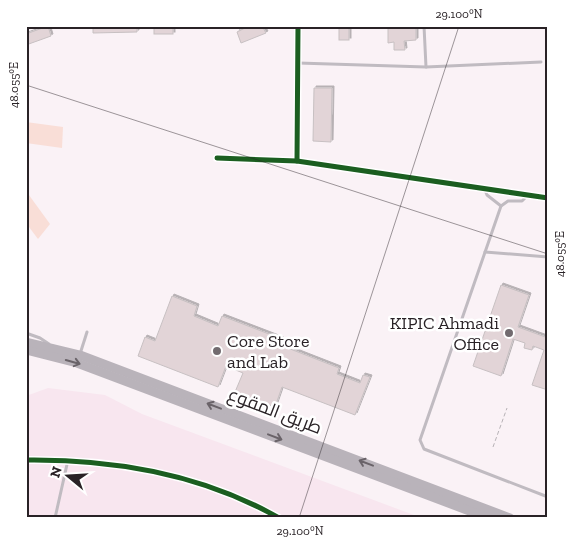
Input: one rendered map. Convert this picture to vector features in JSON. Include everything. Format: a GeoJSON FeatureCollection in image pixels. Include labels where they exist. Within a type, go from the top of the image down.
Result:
{"type":"FeatureCollection","features":[{"type":"Feature","properties":{"kind":"main road","name":"طريق المقوع"},"geometry":{"type":"LineString","coordinates":[[26,342],[80,355],[510,518]]}},
{"type":"Feature","properties":{"kind":"main road","name":"طريق المقوع"},"geometry":{"type":"LineString","coordinates":[[26,350],[77,363],[488,518]]}},
{"type":"Feature","properties":{"kind":"street"},"geometry":{"type":"LineString","coordinates":[[297,160],[298,26]]}},
{"type":"Feature","properties":{"kind":"street"},"geometry":{"type":"LineString","coordinates":[[217,158],[297,160],[548,198]]}},
{"type":"Feature","properties":{"kind":"street"},"geometry":{"type":"LineString","coordinates":[[26,460],[68,459],[118,464],[196,482],[233,496],[279,518]]}},
{"type":"Feature","properties":{"kind":"lane"},"geometry":{"type":"LineString","coordinates":[[424,26],[426,67]]}},
{"type":"Feature","properties":{"kind":"lane"},"geometry":{"type":"LineString","coordinates":[[298,64],[426,67],[541,62]]}},
{"type":"Feature","properties":{"kind":"lane"},"geometry":{"type":"LineString","coordinates":[[484,189],[487,195],[501,206]]}},
{"type":"Feature","properties":{"kind":"lane"},"geometry":{"type":"LineString","coordinates":[[528,195],[522,201],[508,201],[501,206],[422,433],[420,446],[548,497]]}},
{"type":"Feature","properties":{"kind":"lane"},"geometry":{"type":"LineString","coordinates":[[485,252],[548,257]]}},
{"type":"Feature","properties":{"kind":"lane"},"geometry":{"type":"LineString","coordinates":[[80,355],[87,332]]}},
{"type":"Feature","properties":{"kind":"lane"},"geometry":{"type":"LineString","coordinates":[[26,333],[45,340],[52,347]]}},
{"type":"Feature","properties":{"kind":"lane"},"geometry":{"type":"LineString","coordinates":[[55,518],[68,459]]}},
{"type":"Feature","properties":{"kind":"path"},"geometry":{"type":"LineString","coordinates":[[493,447],[507,408]]}},
{"type":"Feature","properties":{"kind":"shaded area"},"geometry":{"type":"Polygon","coordinates":[[[26,122],[63,127],[62,148],[26,143],[26,122]]]}},
{"type":"Feature","properties":{"kind":"shaded area"},"geometry":{"type":"Polygon","coordinates":[[[26,191],[50,224],[38,239],[26,223],[26,191]]]}},
{"type":"Feature","properties":{"kind":"shaded area"},"geometry":{"type":"Polygon","coordinates":[[[48,388],[105,395],[142,414],[422,518],[26,518],[26,396],[48,388]]]}},
{"type":"Feature","properties":{"kind":"building"},"geometry":{"type":"Polygon","coordinates":[[[48,26],[51,36],[26,45],[26,34],[48,26]]]}},
{"type":"Feature","properties":{"kind":"building"},"geometry":{"type":"Polygon","coordinates":[[[93,26],[137,26],[137,32],[93,33],[93,26]]]}},
{"type":"Feature","properties":{"kind":"building"},"geometry":{"type":"Polygon","coordinates":[[[154,26],[173,26],[173,34],[154,34],[154,26]]]}},
{"type":"Feature","properties":{"kind":"building"},"geometry":{"type":"Polygon","coordinates":[[[249,26],[262,26],[266,33],[241,43],[237,32],[249,26]]]}},
{"type":"Feature","properties":{"kind":"building"},"geometry":{"type":"Polygon","coordinates":[[[339,26],[349,26],[349,40],[339,40],[339,26]]]}},
{"type":"Feature","properties":{"kind":"building"},"geometry":{"type":"Polygon","coordinates":[[[388,26],[416,26],[416,40],[404,41],[405,50],[394,50],[394,42],[388,43],[388,26]]]}},
{"type":"Feature","properties":{"kind":"building"},"geometry":{"type":"Polygon","coordinates":[[[314,88],[332,88],[331,142],[313,141],[314,88]]]}},
{"type":"Feature","properties":{"kind":"building","name":"KIPIC Ahmadi Office"},"geometry":{"type":"Polygon","coordinates":[[[501,285],[529,295],[518,327],[548,338],[548,390],[532,385],[544,350],[533,346],[532,350],[524,348],[525,343],[513,339],[501,376],[473,366],[501,285]]]}},
{"type":"Feature","properties":{"kind":"building","name":"Core Store and Lab"},"geometry":{"type":"Polygon","coordinates":[[[172,296],[197,306],[194,316],[218,326],[222,316],[282,339],[280,345],[339,368],[337,374],[360,383],[363,375],[370,377],[355,415],[282,387],[275,407],[235,392],[243,373],[226,366],[218,387],[138,356],[145,337],[155,341],[172,296]]]}},
{"type":"Feature","properties":{"kind":"cycle path"},"geometry":{"type":"LineString","coordinates":[[297,161],[298,26]]}},
{"type":"Feature","properties":{"kind":"cycle path"},"geometry":{"type":"LineString","coordinates":[[217,158],[297,161],[548,198]]}},
{"type":"Feature","properties":{"kind":"cycle path"},"geometry":{"type":"LineString","coordinates":[[26,460],[92,462],[157,472],[219,490],[279,518]]}},
{"type":"Feature","properties":{"kind":"place","name":"KIPIC Ahmadi Office"},"geometry":{"type":"Point","coordinates":[509,333]}},
{"type":"Feature","properties":{"kind":"place","name":"Core Store and Lab"},"geometry":{"type":"Point","coordinates":[217,351]}}]}
